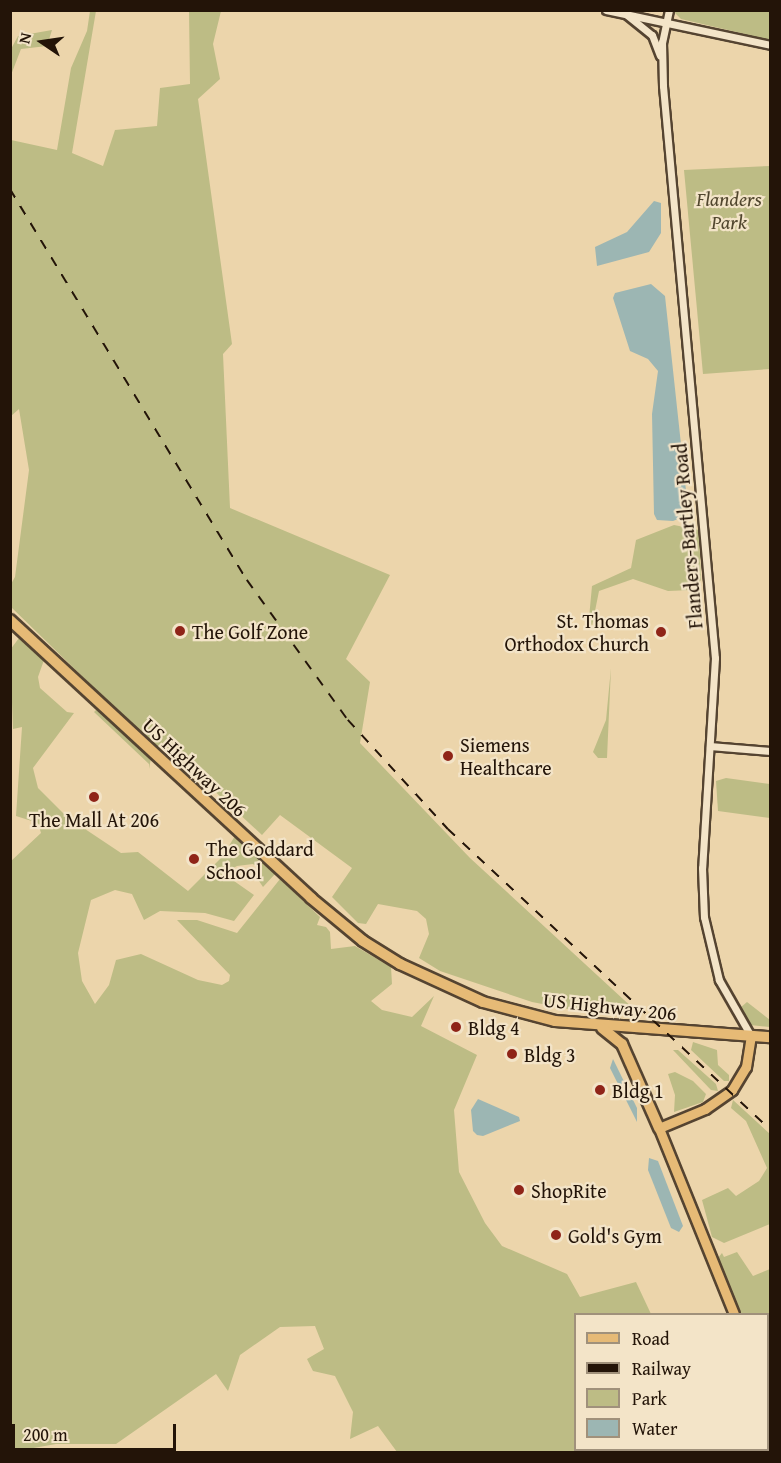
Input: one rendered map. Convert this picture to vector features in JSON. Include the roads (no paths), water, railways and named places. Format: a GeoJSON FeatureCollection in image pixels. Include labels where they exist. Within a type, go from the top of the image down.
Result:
{"type":"FeatureCollection","features":[{"type":"Feature","properties":{"kind":"highway","name":"US Highway 206"},"geometry":{"type":"LineString","coordinates":[[10,620],[311,898],[372,947],[428,979],[483,1002],[555,1021],[771,1038]]}},
{"type":"Feature","properties":{"kind":"highway"},"geometry":{"type":"LineString","coordinates":[[599,1026],[622,1044],[658,1128]]}},
{"type":"Feature","properties":{"kind":"main road"},"geometry":{"type":"LineString","coordinates":[[734,1313],[658,1128],[705,1109],[732,1090],[746,1067],[751,1036]]}},
{"type":"Feature","properties":{"kind":"street"},"geometry":{"type":"LineString","coordinates":[[606,10],[771,45]]}},
{"type":"Feature","properties":{"kind":"street","name":"Flanders-Bartley Road"},"geometry":{"type":"LineString","coordinates":[[669,10],[662,61],[713,638],[710,746],[702,867],[704,923],[719,980],[751,1036]]}},
{"type":"Feature","properties":{"kind":"street"},"geometry":{"type":"LineString","coordinates":[[626,15],[652,35],[662,61]]}},
{"type":"Feature","properties":{"kind":"street"},"geometry":{"type":"LineString","coordinates":[[710,746],[771,751]]}},
{"type":"Feature","properties":{"kind":"water"},"geometry":{"type":"Polygon","coordinates":[[[654,201],[661,203],[661,233],[649,252],[597,266],[595,247],[627,232],[654,201]]]}},
{"type":"Feature","properties":{"kind":"water"},"geometry":{"type":"Polygon","coordinates":[[[651,284],[665,296],[687,500],[683,517],[673,521],[657,520],[654,514],[652,414],[658,371],[648,359],[630,351],[613,298],[615,293],[651,284]]]}},
{"type":"Feature","properties":{"kind":"water"},"geometry":{"type":"Polygon","coordinates":[[[613,1059],[637,1108],[637,1122],[610,1068],[613,1059]]]}},
{"type":"Feature","properties":{"kind":"water"},"geometry":{"type":"Polygon","coordinates":[[[478,1099],[519,1117],[520,1121],[483,1136],[477,1135],[473,1131],[471,1110],[478,1099]]]}},
{"type":"Feature","properties":{"kind":"water"},"geometry":{"type":"Polygon","coordinates":[[[649,1158],[658,1161],[683,1226],[679,1232],[671,1228],[648,1170],[649,1158]]]}},
{"type":"Feature","properties":{"kind":"waterway"},"geometry":{"type":"LineString","coordinates":[[769,1448],[770,1444]]}},
{"type":"Feature","properties":{"kind":"railway"},"geometry":{"type":"LineString","coordinates":[[10,189],[247,580],[348,720],[448,829],[770,1129]]}},
{"type":"Feature","properties":{"kind":"place","name":"The Golf Zone"},"geometry":{"type":"Point","coordinates":[180,631]}},
{"type":"Feature","properties":{"kind":"place","name":"St. Thomas Orthodox Church"},"geometry":{"type":"Point","coordinates":[661,632]}},
{"type":"Feature","properties":{"kind":"place","name":"Siemens Healthcare"},"geometry":{"type":"Point","coordinates":[448,756]}},
{"type":"Feature","properties":{"kind":"place","name":"The Mall At 206"},"geometry":{"type":"Point","coordinates":[94,797]}},
{"type":"Feature","properties":{"kind":"place","name":"The Goddard School"},"geometry":{"type":"Point","coordinates":[194,859]}},
{"type":"Feature","properties":{"kind":"place","name":"Bldg 4"},"geometry":{"type":"Point","coordinates":[456,1027]}},
{"type":"Feature","properties":{"kind":"place","name":"Bldg 3"},"geometry":{"type":"Point","coordinates":[512,1054]}},
{"type":"Feature","properties":{"kind":"place","name":"Bldg 1"},"geometry":{"type":"Point","coordinates":[600,1090]}},
{"type":"Feature","properties":{"kind":"place","name":"ShopRite"},"geometry":{"type":"Point","coordinates":[519,1190]}},
{"type":"Feature","properties":{"kind":"place","name":"Gold's Gym"},"geometry":{"type":"Point","coordinates":[556,1235]}},
{"type":"Feature","properties":{"kind":"park label","name":"Flanders Park"},"geometry":{"type":"Point","coordinates":[729,210]}}]}
